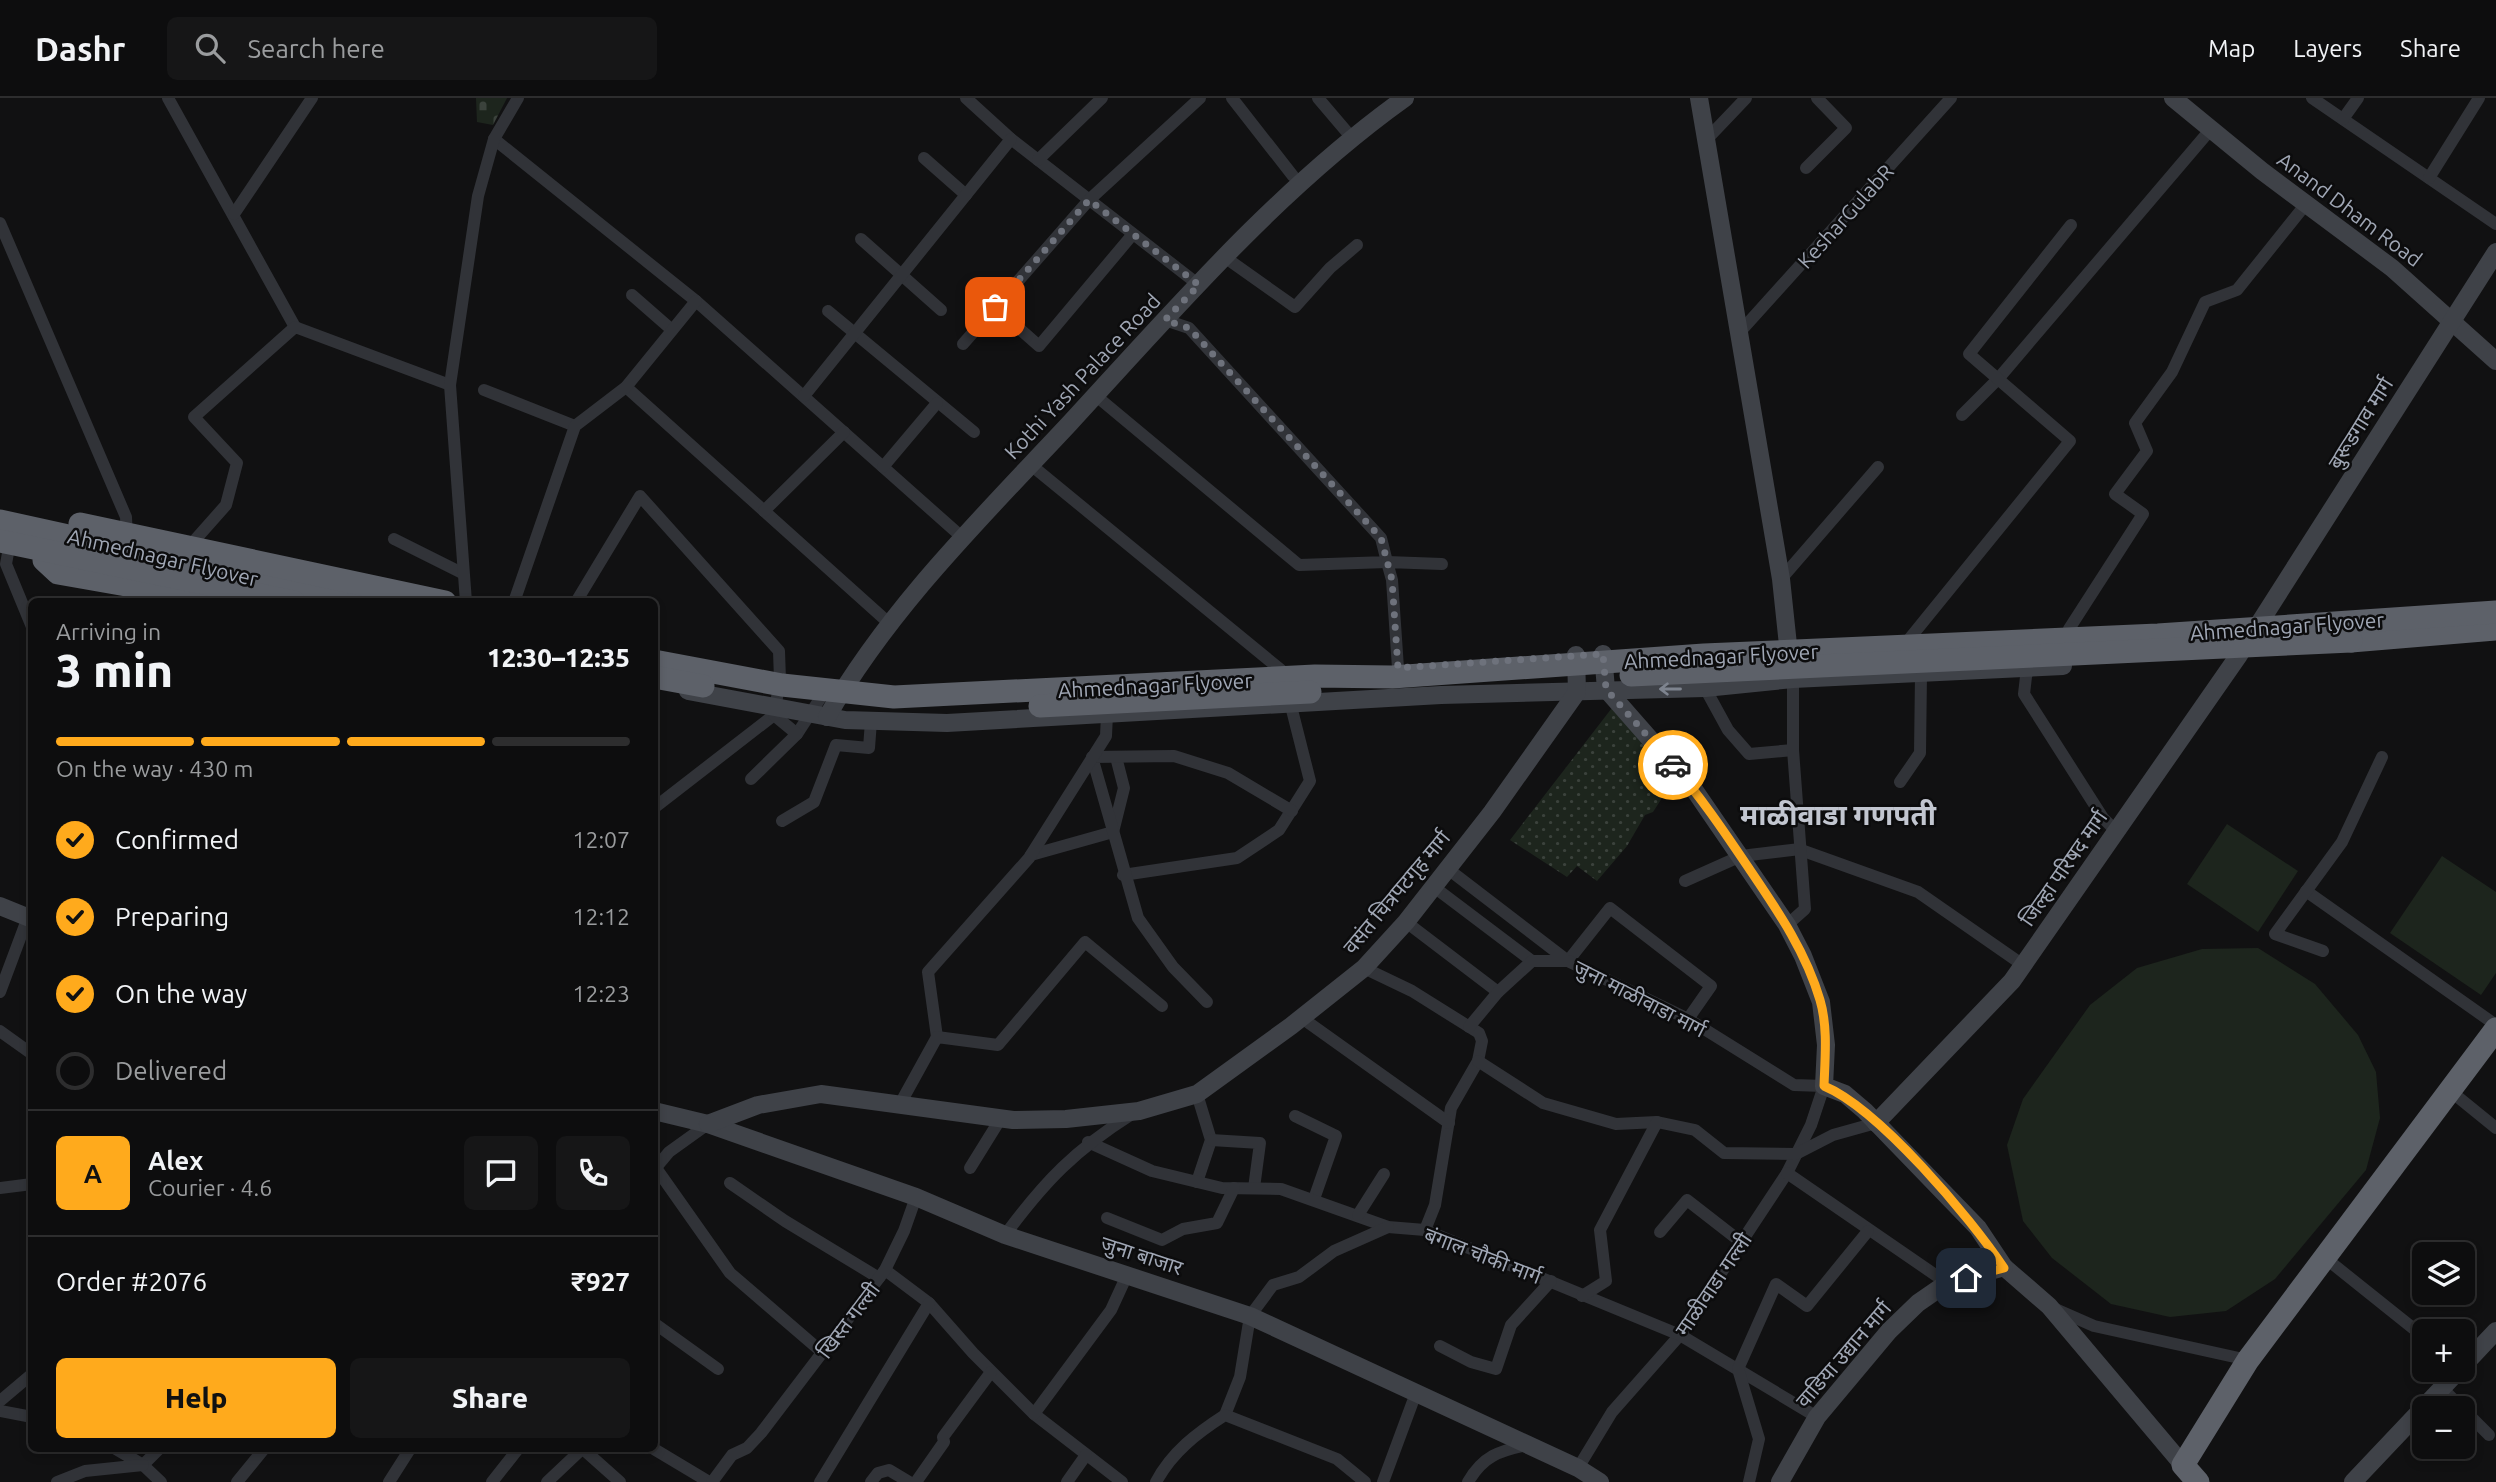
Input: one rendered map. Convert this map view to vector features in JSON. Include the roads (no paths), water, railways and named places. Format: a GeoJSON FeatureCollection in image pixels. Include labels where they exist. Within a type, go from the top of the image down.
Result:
{"type":"FeatureCollection","features":[{"type":"Feature","properties":{"kind":"highway"},"geometry":{"type":"LineString","coordinates":[[49,523],[80,524],[426,598]]}},
{"type":"Feature","properties":{"kind":"highway","name":"Ahmednagar Flyover"},"geometry":{"type":"LineString","coordinates":[[3,540],[275,598]]}},
{"type":"Feature","properties":{"kind":"highway","name":"Ahmednagar Flyover"},"geometry":{"type":"LineString","coordinates":[[3,540],[344,598]]}},
{"type":"Feature","properties":{"kind":"highway"},"geometry":{"type":"LineString","coordinates":[[51,566],[204,598]]}},
{"type":"Feature","properties":{"kind":"highway","name":"Ahmednagar Flyover"},"geometry":{"type":"LineString","coordinates":[[658,661],[782,685],[894,697],[1314,676],[1392,677],[1704,655],[2158,635],[2496,612]]}},
{"type":"Feature","properties":{"kind":"highway","name":"Ahmednagar Flyover"},"geometry":{"type":"LineString","coordinates":[[658,678],[805,704],[853,709],[929,710],[2351,641],[2496,629]]}},
{"type":"Feature","properties":{"kind":"highway"},"geometry":{"type":"LineString","coordinates":[[2191,1474],[2248,1360],[2496,1027]]}},
{"type":"Feature","properties":{"kind":"street"},"geometry":{"type":"LineString","coordinates":[[168,98],[295,327],[450,385]]}},
{"type":"Feature","properties":{"kind":"street"},"geometry":{"type":"LineString","coordinates":[[234,214],[312,98]]}},
{"type":"Feature","properties":{"kind":"street"},"geometry":{"type":"LineString","coordinates":[[465,598],[450,385],[478,196],[494,139],[518,98]]}},
{"type":"Feature","properties":{"kind":"street"},"geometry":{"type":"LineString","coordinates":[[967,98],[1011,139],[1199,285]]}},
{"type":"Feature","properties":{"kind":"street"},"geometry":{"type":"LineString","coordinates":[[1038,160],[1102,98]]}},
{"type":"Feature","properties":{"kind":"street"},"geometry":{"type":"LineString","coordinates":[[963,344],[1089,200],[1200,98]]}},
{"type":"Feature","properties":{"kind":"street"},"geometry":{"type":"LineString","coordinates":[[1232,98],[1293,176]]}},
{"type":"Feature","properties":{"kind":"street"},"geometry":{"type":"LineString","coordinates":[[1318,98],[1352,138]]}},
{"type":"Feature","properties":{"kind":"street","name":"Kothi Yash Palace Road"},"geometry":{"type":"LineString","coordinates":[[818,716],[837,686],[963,538],[1165,320],[1296,188],[1352,138],[1405,98]]}},
{"type":"Feature","properties":{"kind":"street"},"geometry":{"type":"LineString","coordinates":[[1699,98],[1782,579],[1788,645]]}},
{"type":"Feature","properties":{"kind":"street"},"geometry":{"type":"LineString","coordinates":[[1706,140],[1746,98]]}},
{"type":"Feature","properties":{"kind":"street"},"geometry":{"type":"LineString","coordinates":[[1806,168],[1846,128],[1817,98]]}},
{"type":"Feature","properties":{"kind":"street","name":"KesharGulabR"},"geometry":{"type":"LineString","coordinates":[[1739,333],[1951,98]]}},
{"type":"Feature","properties":{"kind":"street","name":"Anand Dham Road"},"geometry":{"type":"LineString","coordinates":[[2173,98],[2306,204],[2392,268],[2496,361]]}},
{"type":"Feature","properties":{"kind":"street"},"geometry":{"type":"LineString","coordinates":[[2312,98],[2496,224]]}},
{"type":"Feature","properties":{"kind":"street"},"geometry":{"type":"LineString","coordinates":[[2343,119],[2358,98]]}},
{"type":"Feature","properties":{"kind":"street"},"geometry":{"type":"LineString","coordinates":[[2429,178],[2479,98]]}},
{"type":"Feature","properties":{"kind":"street"},"geometry":{"type":"LineString","coordinates":[[1962,415],[1998,379],[2211,129]]}},
{"type":"Feature","properties":{"kind":"street"},"geometry":{"type":"LineString","coordinates":[[494,139],[696,301],[963,538]]}},
{"type":"Feature","properties":{"kind":"street"},"geometry":{"type":"LineString","coordinates":[[804,396],[1011,139]]}},
{"type":"Feature","properties":{"kind":"street"},"geometry":{"type":"LineString","coordinates":[[924,158],[965,195]]}},
{"type":"Feature","properties":{"kind":"street"},"geometry":{"type":"LineString","coordinates":[[2069,629],[2143,514],[2115,494],[2147,451],[2136,422],[2172,372],[2204,302],[2237,290],[2306,204]]}},
{"type":"Feature","properties":{"kind":"street"},"geometry":{"type":"LineString","coordinates":[[0,223],[126,517],[127,540]]}},
{"type":"Feature","properties":{"kind":"street"},"geometry":{"type":"LineString","coordinates":[[1910,639],[2070,441],[1969,354],[2071,225]]}},
{"type":"Feature","properties":{"kind":"street"},"geometry":{"type":"LineString","coordinates":[[995,307],[1039,345],[1133,234]]}},
{"type":"Feature","properties":{"kind":"street"},"geometry":{"type":"LineString","coordinates":[[861,239],[941,310]]}},
{"type":"Feature","properties":{"kind":"street"},"geometry":{"type":"LineString","coordinates":[[1226,258],[1295,307],[1330,268],[1357,245]]}},
{"type":"Feature","properties":{"kind":"street","name":"बुरूडगाव मार्ग"},"geometry":{"type":"LineString","coordinates":[[2262,618],[2496,252]]}},
{"type":"Feature","properties":{"kind":"street"},"geometry":{"type":"LineString","coordinates":[[632,295],[672,330]]}},
{"type":"Feature","properties":{"kind":"street"},"geometry":{"type":"LineString","coordinates":[[515,598],[575,426],[626,387],[696,301]]}},
{"type":"Feature","properties":{"kind":"street"},"geometry":{"type":"LineString","coordinates":[[828,311],[974,432]]}},
{"type":"Feature","properties":{"kind":"street"},"geometry":{"type":"LineString","coordinates":[[1165,320],[1189,328],[1381,538],[1392,580],[1398,668]]}},
{"type":"Feature","properties":{"kind":"street"},"geometry":{"type":"LineString","coordinates":[[185,552],[226,505],[237,463],[194,417],[295,327]]}},
{"type":"Feature","properties":{"kind":"street"},"geometry":{"type":"LineString","coordinates":[[626,387],[890,624]]}},
{"type":"Feature","properties":{"kind":"street"},"geometry":{"type":"LineString","coordinates":[[484,390],[575,426]]}},
{"type":"Feature","properties":{"kind":"street"},"geometry":{"type":"LineString","coordinates":[[1095,395],[1299,565],[1387,562],[1442,565]]}},
{"type":"Feature","properties":{"kind":"street"},"geometry":{"type":"LineString","coordinates":[[883,467],[937,402]]}},
{"type":"Feature","properties":{"kind":"street"},"geometry":{"type":"LineString","coordinates":[[764,511],[844,432]]}},
{"type":"Feature","properties":{"kind":"street"},"geometry":{"type":"LineString","coordinates":[[1031,465],[1280,670]]}},
{"type":"Feature","properties":{"kind":"street"},"geometry":{"type":"LineString","coordinates":[[1782,579],[1878,467]]}},
{"type":"Feature","properties":{"kind":"street"},"geometry":{"type":"LineString","coordinates":[[578,598],[640,496],[779,651],[780,680],[775,712],[658,805]]}},
{"type":"Feature","properties":{"kind":"street"},"geometry":{"type":"LineString","coordinates":[[3,540],[49,523],[405,598]]}},
{"type":"Feature","properties":{"kind":"street"},"geometry":{"type":"LineString","coordinates":[[394,539],[462,573]]}},
{"type":"Feature","properties":{"kind":"street"},"geometry":{"type":"LineString","coordinates":[[3,540],[51,566],[231,598]]}},
{"type":"Feature","properties":{"kind":"street"},"geometry":{"type":"LineString","coordinates":[[3,540],[28,615]]}},
{"type":"Feature","properties":{"kind":"street"},"geometry":{"type":"LineString","coordinates":[[658,653],[780,680],[837,686],[940,690],[1280,670],[1398,668],[1576,655],[1910,639],[2496,604]]}},
{"type":"Feature","properties":{"kind":"street","name":"जिल्हा परिषद मार्ग"},"geometry":{"type":"LineString","coordinates":[[1876,1123],[2012,981],[2262,618]]}},
{"type":"Feature","properties":{"kind":"street"},"geometry":{"type":"LineString","coordinates":[[658,685],[775,712],[871,721],[947,723],[1291,706],[1441,695],[1705,688],[1793,679],[2496,640]]}},
{"type":"Feature","properties":{"kind":"street"},"geometry":{"type":"LineString","coordinates":[[1603,654],[1606,689],[1693,788],[1787,925],[1803,956],[1821,1002],[1826,1045],[1824,1086],[1845,1094],[1978,1228],[2004,1268],[2049,1306],[2191,1474]]}},
{"type":"Feature","properties":{"kind":"street"},"geometry":{"type":"LineString","coordinates":[[1576,655],[1577,692]]}},
{"type":"Feature","properties":{"kind":"street"},"geometry":{"type":"LineString","coordinates":[[2028,668],[2024,694],[2103,818],[2116,831]]}},
{"type":"Feature","properties":{"kind":"street"},"geometry":{"type":"LineString","coordinates":[[1900,782],[1920,754],[1921,674]]}},
{"type":"Feature","properties":{"kind":"street"},"geometry":{"type":"LineString","coordinates":[[1787,925],[1805,909],[1793,750],[1793,679]]}},
{"type":"Feature","properties":{"kind":"street"},"geometry":{"type":"LineString","coordinates":[[1705,688],[1728,730],[1749,754],[1793,750]]}},
{"type":"Feature","properties":{"kind":"street","name":"वसंत चित्रपटगृह मार्ग"},"geometry":{"type":"LineString","coordinates":[[708,1124],[758,1105],[821,1094],[1001,1118],[1066,1119],[1139,1111],[1197,1094],[1302,1018],[1364,968],[1406,922],[1448,869],[1577,692]]}},
{"type":"Feature","properties":{"kind":"street"},"geometry":{"type":"LineString","coordinates":[[1123,876],[1237,858],[1279,830],[1310,781],[1291,706]]}},
{"type":"Feature","properties":{"kind":"street"},"geometry":{"type":"LineString","coordinates":[[775,712],[797,734]]}},
{"type":"Feature","properties":{"kind":"street"},"geometry":{"type":"LineString","coordinates":[[900,1104],[937,1037],[928,972],[1031,855],[1106,736],[1107,714]]}},
{"type":"Feature","properties":{"kind":"street"},"geometry":{"type":"LineString","coordinates":[[751,779],[818,716]]}},
{"type":"Feature","properties":{"kind":"street"},"geometry":{"type":"LineString","coordinates":[[782,821],[814,802],[836,745],[869,748],[871,721]]}},
{"type":"Feature","properties":{"kind":"street"},"geometry":{"type":"LineString","coordinates":[[1092,757],[1174,757],[1228,773],[1292,811]]}},
{"type":"Feature","properties":{"kind":"street"},"geometry":{"type":"LineString","coordinates":[[1092,757],[1123,876],[1138,918],[1173,967],[1207,1002]]}},
{"type":"Feature","properties":{"kind":"street"},"geometry":{"type":"LineString","coordinates":[[1113,832],[1124,788],[1116,757]]}},
{"type":"Feature","properties":{"kind":"street"},"geometry":{"type":"LineString","coordinates":[[2323,951],[2275,934],[2342,842],[2382,757]]}},
{"type":"Feature","properties":{"kind":"street"},"geometry":{"type":"LineString","coordinates":[[1031,855],[1113,832]]}},
{"type":"Feature","properties":{"kind":"street"},"geometry":{"type":"LineString","coordinates":[[1685,881],[1741,856],[1800,850],[1918,892],[2023,965]]}},
{"type":"Feature","properties":{"kind":"street"},"geometry":{"type":"LineString","coordinates":[[1448,869],[1568,961],[1610,908],[1711,986],[1688,1019]]}},
{"type":"Feature","properties":{"kind":"street"},"geometry":{"type":"LineString","coordinates":[[1434,887],[1532,961],[1498,992],[1469,1027]]}},
{"type":"Feature","properties":{"kind":"street"},"geometry":{"type":"LineString","coordinates":[[2306,891],[2496,1027]]}},
{"type":"Feature","properties":{"kind":"street"},"geometry":{"type":"LineString","coordinates":[[0,906],[28,917]]}},
{"type":"Feature","properties":{"kind":"street"},"geometry":{"type":"LineString","coordinates":[[1406,922],[1498,992]]}},
{"type":"Feature","properties":{"kind":"street"},"geometry":{"type":"LineString","coordinates":[[0,992],[28,923]]}},
{"type":"Feature","properties":{"kind":"street"},"geometry":{"type":"LineString","coordinates":[[937,1037],[998,1045],[1085,942],[1162,1006]]}},
{"type":"Feature","properties":{"kind":"street","name":"जुना माळीवाडा मार्ग"},"geometry":{"type":"LineString","coordinates":[[1532,961],[1568,961],[1688,1019],[1794,1085],[1824,1086]]}},
{"type":"Feature","properties":{"kind":"street"},"geometry":{"type":"LineString","coordinates":[[1364,968],[1412,991],[1479,1033],[1482,1041],[1478,1061],[1451,1108],[1435,1205],[1425,1230]]}},
{"type":"Feature","properties":{"kind":"street"},"geometry":{"type":"LineString","coordinates":[[1302,1018],[1449,1123]]}},
{"type":"Feature","properties":{"kind":"street"},"geometry":{"type":"LineString","coordinates":[[0,1031],[28,1051]]}},
{"type":"Feature","properties":{"kind":"street"},"geometry":{"type":"LineString","coordinates":[[1478,1061],[1543,1103],[1616,1124],[1657,1122],[1695,1130],[1724,1153],[1796,1154],[1833,1135],[1876,1123]]}},
{"type":"Feature","properties":{"kind":"street","name":"माळीवाडा गल्ली"},"geometry":{"type":"LineString","coordinates":[[1578,1468],[1612,1412],[1680,1335],[1787,1173],[1811,1125],[1824,1086]]}},
{"type":"Feature","properties":{"kind":"street"},"geometry":{"type":"LineString","coordinates":[[2448,1089],[2496,1128]]}},
{"type":"Feature","properties":{"kind":"street"},"geometry":{"type":"LineString","coordinates":[[1197,1094],[1211,1140],[1197,1182]]}},
{"type":"Feature","properties":{"kind":"street"},"geometry":{"type":"LineString","coordinates":[[1005,1235],[1037,1192],[1088,1142],[1139,1111]]}},
{"type":"Feature","properties":{"kind":"street","name":"जुना बाजार"},"geometry":{"type":"LineString","coordinates":[[658,1112],[708,1124],[916,1197],[1005,1235],[1128,1273],[1250,1316],[1578,1468],[1600,1482]]}},
{"type":"Feature","properties":{"kind":"street"},"geometry":{"type":"LineString","coordinates":[[1295,1116],[1336,1136],[1314,1199]]}},
{"type":"Feature","properties":{"kind":"street"},"geometry":{"type":"LineString","coordinates":[[970,1168],[1001,1118]]}},
{"type":"Feature","properties":{"kind":"street"},"geometry":{"type":"LineString","coordinates":[[1582,1296],[1606,1281],[1600,1230],[1657,1122]]}},
{"type":"Feature","properties":{"kind":"street"},"geometry":{"type":"LineString","coordinates":[[658,1165],[669,1152],[708,1124]]}},
{"type":"Feature","properties":{"kind":"street"},"geometry":{"type":"LineString","coordinates":[[1211,1140],[1260,1143],[1254,1188]]}},
{"type":"Feature","properties":{"kind":"street","name":"बंगाल चौकी मार्ग"},"geometry":{"type":"LineString","coordinates":[[1088,1142],[1152,1171],[1234,1188],[1281,1189],[1388,1227],[1425,1230],[1680,1335],[1817,1417]]}},
{"type":"Feature","properties":{"kind":"street"},"geometry":{"type":"LineString","coordinates":[[658,1173],[730,1273],[823,1353]]}},
{"type":"Feature","properties":{"kind":"street"},"geometry":{"type":"LineString","coordinates":[[1787,1173],[1947,1283]]}},
{"type":"Feature","properties":{"kind":"street"},"geometry":{"type":"LineString","coordinates":[[1358,1215],[1384,1174]]}},
{"type":"Feature","properties":{"kind":"street"},"geometry":{"type":"LineString","coordinates":[[730,1183],[785,1222],[882,1274],[929,1303],[1034,1415],[1122,1482]]}},
{"type":"Feature","properties":{"kind":"street"},"geometry":{"type":"LineString","coordinates":[[0,1188],[28,1184]]}},
{"type":"Feature","properties":{"kind":"street"},"geometry":{"type":"LineString","coordinates":[[1107,1218],[1162,1240],[1183,1229],[1217,1223],[1234,1188]]}},
{"type":"Feature","properties":{"kind":"street","name":"खिस्त गल्ली"},"geometry":{"type":"LineString","coordinates":[[711,1482],[733,1455],[747,1448],[761,1433],[882,1274],[904,1231],[916,1197]]}},
{"type":"Feature","properties":{"kind":"street"},"geometry":{"type":"LineString","coordinates":[[1660,1232],[1687,1200],[1741,1242]]}},
{"type":"Feature","properties":{"kind":"street"},"geometry":{"type":"LineString","coordinates":[[1156,1482],[1166,1463],[1198,1432],[1225,1415],[1240,1377],[1250,1316],[1273,1284],[1299,1277],[1334,1251],[1388,1227]]}},
{"type":"Feature","properties":{"kind":"street"},"geometry":{"type":"LineString","coordinates":[[1749,1482],[1759,1438],[1738,1369],[1776,1284],[1807,1306],[1868,1231]]}},
{"type":"Feature","properties":{"kind":"street"},"geometry":{"type":"LineString","coordinates":[[2324,1257],[2412,1327]]}},
{"type":"Feature","properties":{"kind":"street","name":"वाडिया उद्यान मार्ग"},"geometry":{"type":"LineString","coordinates":[[1780,1482],[1817,1417],[1889,1331],[1918,1303],[1947,1283],[2004,1268]]}},
{"type":"Feature","properties":{"kind":"street"},"geometry":{"type":"LineString","coordinates":[[1034,1415],[1111,1310],[1128,1273]]}},
{"type":"Feature","properties":{"kind":"street"},"geometry":{"type":"LineString","coordinates":[[1440,1346],[1471,1363],[1496,1369],[1511,1325],[1551,1281]]}},
{"type":"Feature","properties":{"kind":"street"},"geometry":{"type":"LineString","coordinates":[[820,1482],[929,1303]]}},
{"type":"Feature","properties":{"kind":"street"},"geometry":{"type":"LineString","coordinates":[[2049,1306],[2094,1326],[2248,1360]]}},
{"type":"Feature","properties":{"kind":"street"},"geometry":{"type":"LineString","coordinates":[[658,1326],[718,1369]]}},
{"type":"Feature","properties":{"kind":"street"},"geometry":{"type":"LineString","coordinates":[[2081,1344],[2094,1326]]}},
{"type":"Feature","properties":{"kind":"street"},"geometry":{"type":"LineString","coordinates":[[2475,1353],[2496,1331]]}},
{"type":"Feature","properties":{"kind":"street"},"geometry":{"type":"LineString","coordinates":[[916,1482],[944,1442],[943,1437],[991,1372]]}},
{"type":"Feature","properties":{"kind":"street"},"geometry":{"type":"LineString","coordinates":[[0,1401],[28,1377]]}},
{"type":"Feature","properties":{"kind":"street"},"geometry":{"type":"LineString","coordinates":[[2353,1482],[2447,1382]]}},
{"type":"Feature","properties":{"kind":"street"},"geometry":{"type":"LineString","coordinates":[[2442,1388],[2489,1435]]}},
{"type":"Feature","properties":{"kind":"street"},"geometry":{"type":"LineString","coordinates":[[1383,1482],[1416,1393]]}},
{"type":"Feature","properties":{"kind":"street"},"geometry":{"type":"LineString","coordinates":[[0,1410],[28,1416]]}},
{"type":"Feature","properties":{"kind":"street"},"geometry":{"type":"LineString","coordinates":[[1225,1415],[1337,1459],[1365,1482]]}},
{"type":"Feature","properties":{"kind":"street"},"geometry":{"type":"LineString","coordinates":[[1468,1482],[1478,1465],[1497,1451],[1528,1445]]}},
{"type":"Feature","properties":{"kind":"street"},"geometry":{"type":"LineString","coordinates":[[658,1451],[711,1482]]}},
{"type":"Feature","properties":{"kind":"street"},"geometry":{"type":"LineString","coordinates":[[121,1452],[143,1465],[161,1482]]}},
{"type":"Feature","properties":{"kind":"street"},"geometry":{"type":"LineString","coordinates":[[57,1482],[85,1471],[143,1465],[156,1452]]}},
{"type":"Feature","properties":{"kind":"street"},"geometry":{"type":"LineString","coordinates":[[237,1482],[262,1452]]}},
{"type":"Feature","properties":{"kind":"street"},"geometry":{"type":"LineString","coordinates":[[389,1482],[408,1452]]}},
{"type":"Feature","properties":{"kind":"street"},"geometry":{"type":"LineString","coordinates":[[492,1482],[516,1452]]}},
{"type":"Feature","properties":{"kind":"street"},"geometry":{"type":"LineString","coordinates":[[547,1482],[580,1452]]}},
{"type":"Feature","properties":{"kind":"street"},"geometry":{"type":"LineString","coordinates":[[586,1452],[620,1482]]}},
{"type":"Feature","properties":{"kind":"street"},"geometry":{"type":"LineString","coordinates":[[1067,1482],[1086,1455]]}},
{"type":"Feature","properties":{"kind":"street"},"geometry":{"type":"LineString","coordinates":[[871,1482],[878,1473],[889,1470],[909,1482]]}},
{"type":"Feature","properties":{"kind":"district","name":"माळीवाडा गणपती"},"geometry":{"type":"Point","coordinates":[1838,814]}}]}
